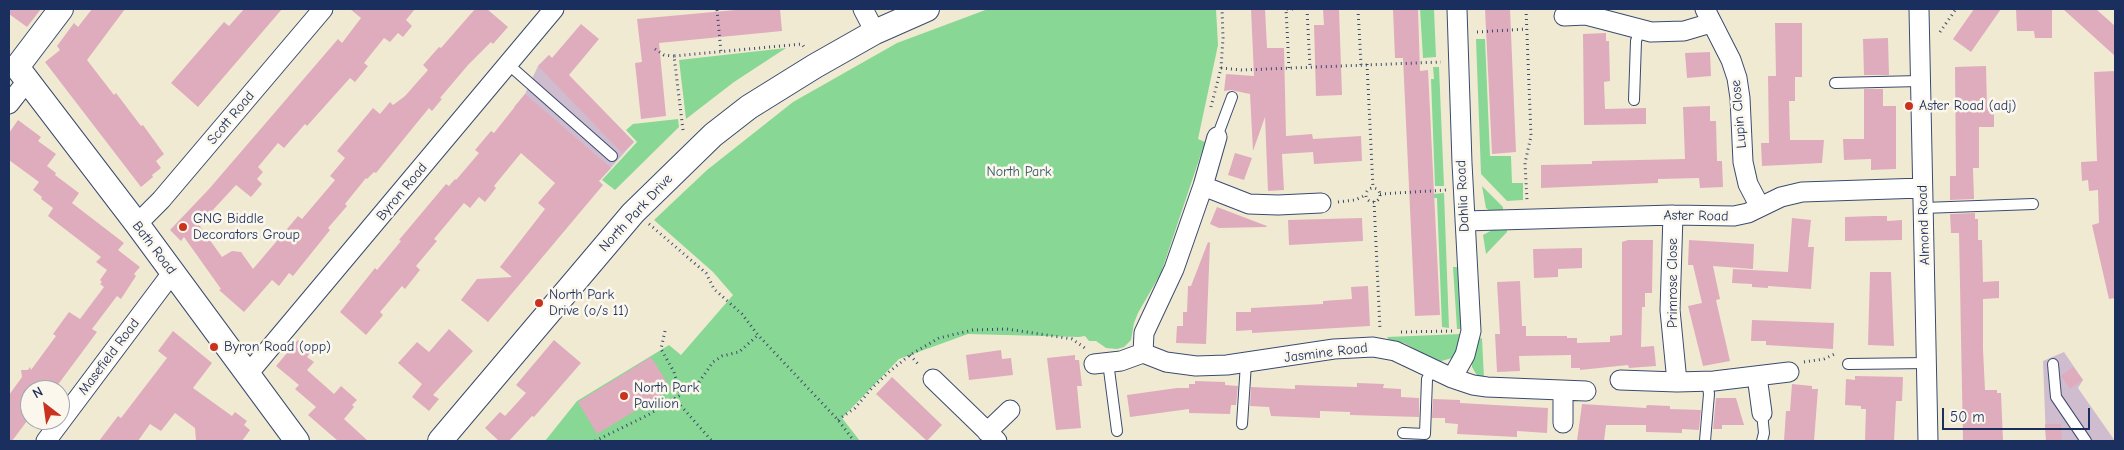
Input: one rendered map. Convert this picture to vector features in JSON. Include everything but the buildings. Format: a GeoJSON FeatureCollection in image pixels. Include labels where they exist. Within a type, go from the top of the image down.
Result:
{"type":"FeatureCollection","features":[{"type":"Feature","properties":{"kind":"street"},"geometry":{"type":"LineString","coordinates":[[9,104],[18,68],[61,9]]}},
{"type":"Feature","properties":{"kind":"street","name":"Scott Road"},"geometry":{"type":"LineString","coordinates":[[136,224],[167,192],[323,9]]}},
{"type":"Feature","properties":{"kind":"street","name":"Byron Road"},"geometry":{"type":"LineString","coordinates":[[248,374],[554,9]]}},
{"type":"Feature","properties":{"kind":"street"},"geometry":{"type":"LineString","coordinates":[[863,9],[875,32]]}},
{"type":"Feature","properties":{"kind":"street","name":"North Park Drive"},"geometry":{"type":"LineString","coordinates":[[440,441],[633,213],[681,164],[713,135],[749,107],[815,66],[875,32],[926,9]]}},
{"type":"Feature","properties":{"kind":"street","name":"Dahlia Road"},"geometry":{"type":"LineString","coordinates":[[1452,378],[1465,355],[1471,330],[1464,221],[1457,9]]}},
{"type":"Feature","properties":{"kind":"street","name":"Almond Road"},"geometry":{"type":"LineString","coordinates":[[1919,9],[1922,188],[1928,364],[1928,441]]}},
{"type":"Feature","properties":{"kind":"street","name":"Lupin Close"},"geometry":{"type":"LineString","coordinates":[[1564,16],[1586,15],[1651,32],[1667,33],[1708,16],[1731,60],[1737,78],[1740,98],[1743,162],[1748,184],[1760,207]]}},
{"type":"Feature","properties":{"kind":"street","name":"Bath Road"},"geometry":{"type":"LineString","coordinates":[[18,68],[297,441]]}},
{"type":"Feature","properties":{"kind":"street"},"geometry":{"type":"LineString","coordinates":[[1101,363],[1121,361],[1143,353],[1144,333],[1174,269],[1203,186],[1217,136]]}},
{"type":"Feature","properties":{"kind":"street"},"geometry":{"type":"LineString","coordinates":[[1203,186],[1249,204],[1321,204]]}},
{"type":"Feature","properties":{"kind":"street","name":"Aster Road"},"geometry":{"type":"LineString","coordinates":[[1464,221],[1673,215],[1734,216],[1748,213],[1781,196],[1802,192],[1922,188]]}},
{"type":"Feature","properties":{"kind":"street","name":"Primrose Close"},"geometry":{"type":"LineString","coordinates":[[1673,215],[1670,310],[1677,382]]}},
{"type":"Feature","properties":{"kind":"street","name":"Masefield Road"},"geometry":{"type":"LineString","coordinates":[[46,441],[172,273]]}},
{"type":"Feature","properties":{"kind":"street","name":"Jasmine Road"},"geometry":{"type":"LineString","coordinates":[[1143,353],[1166,362],[1196,366],[1246,363],[1334,350],[1373,347],[1395,350],[1452,378],[1487,387],[1586,391]]}},
{"type":"Feature","properties":{"kind":"street"},"geometry":{"type":"LineString","coordinates":[[1620,380],[1707,381],[1789,372]]}},
{"type":"Feature","properties":{"kind":"street"},"geometry":{"type":"LineString","coordinates":[[1757,376],[1762,413]]}},
{"type":"Feature","properties":{"kind":"street"},"geometry":{"type":"LineString","coordinates":[[933,379],[992,436],[1010,410]]}},
{"type":"Feature","properties":{"kind":"street"},"geometry":{"type":"LineString","coordinates":[[1563,391],[1563,423]]}},
{"type":"Feature","properties":{"kind":"lane"},"geometry":{"type":"LineString","coordinates":[[1634,100],[1636,40],[1640,29]]}},
{"type":"Feature","properties":{"kind":"lane"},"geometry":{"type":"LineString","coordinates":[[509,65],[612,156]]}},
{"type":"Feature","properties":{"kind":"lane"},"geometry":{"type":"LineString","coordinates":[[1835,83],[1920,82]]}},
{"type":"Feature","properties":{"kind":"lane"},"geometry":{"type":"LineString","coordinates":[[1217,136],[1232,97]]}},
{"type":"Feature","properties":{"kind":"lane"},"geometry":{"type":"LineString","coordinates":[[1923,208],[2033,204]]}},
{"type":"Feature","properties":{"kind":"lane"},"geometry":{"type":"LineString","coordinates":[[1101,363],[1117,432]]}},
{"type":"Feature","properties":{"kind":"lane"},"geometry":{"type":"LineString","coordinates":[[1242,424],[1246,363]]}},
{"type":"Feature","properties":{"kind":"lane"},"geometry":{"type":"LineString","coordinates":[[1848,364],[1928,364]]}},
{"type":"Feature","properties":{"kind":"lane"},"geometry":{"type":"LineString","coordinates":[[2053,364],[2056,397],[2086,441]]}},
{"type":"Feature","properties":{"kind":"lane"},"geometry":{"type":"LineString","coordinates":[[1403,433],[1425,434],[1427,379],[1433,369]]}},
{"type":"Feature","properties":{"kind":"lane"},"geometry":{"type":"LineString","coordinates":[[1705,441],[1709,394],[1707,381]]}},
{"type":"Feature","properties":{"kind":"lane"},"geometry":{"type":"LineString","coordinates":[[1762,413],[1764,433],[1762,441]]}},
{"type":"Feature","properties":{"kind":"path"},"geometry":{"type":"LineString","coordinates":[[1209,114],[1221,68],[1222,9]]}},
{"type":"Feature","properties":{"kind":"path"},"geometry":{"type":"LineString","coordinates":[[1289,68],[1286,9],[1297,9]]}},
{"type":"Feature","properties":{"kind":"path"},"geometry":{"type":"LineString","coordinates":[[1307,9],[1310,67]]}},
{"type":"Feature","properties":{"kind":"path"},"geometry":{"type":"LineString","coordinates":[[1358,9],[1361,65]]}},
{"type":"Feature","properties":{"kind":"path"},"geometry":{"type":"LineString","coordinates":[[1526,9],[1532,136],[1526,163],[1527,203]]}},
{"type":"Feature","properties":{"kind":"path"},"geometry":{"type":"LineString","coordinates":[[1939,33],[1956,9]]}},
{"type":"Feature","properties":{"kind":"path"},"geometry":{"type":"LineString","coordinates":[[717,10],[721,52]]}},
{"type":"Feature","properties":{"kind":"path"},"geometry":{"type":"LineString","coordinates":[[1471,33],[1527,29]]}},
{"type":"Feature","properties":{"kind":"path"},"geometry":{"type":"LineString","coordinates":[[655,49],[664,56],[802,44],[806,50]]}},
{"type":"Feature","properties":{"kind":"path"},"geometry":{"type":"LineString","coordinates":[[674,56],[683,130]]}},
{"type":"Feature","properties":{"kind":"path"},"geometry":{"type":"LineString","coordinates":[[1221,68],[1242,70],[1442,62]]}},
{"type":"Feature","properties":{"kind":"path"},"geometry":{"type":"LineString","coordinates":[[1367,64],[1373,188]]}},
{"type":"Feature","properties":{"kind":"path"},"geometry":{"type":"LineString","coordinates":[[1373,188],[1377,189],[1380,194]]}},
{"type":"Feature","properties":{"kind":"path"},"geometry":{"type":"LineString","coordinates":[[1321,204],[1355,200],[1366,195],[1369,189],[1373,188]]}},
{"type":"Feature","properties":{"kind":"path"},"geometry":{"type":"LineString","coordinates":[[1380,194],[1447,190]]}},
{"type":"Feature","properties":{"kind":"path"},"geometry":{"type":"LineString","coordinates":[[1374,201],[1379,198],[1380,194]]}},
{"type":"Feature","properties":{"kind":"path"},"geometry":{"type":"LineString","coordinates":[[1366,195],[1367,198],[1374,201]]}},
{"type":"Feature","properties":{"kind":"path"},"geometry":{"type":"LineString","coordinates":[[1374,201],[1380,333],[1389,332]]}},
{"type":"Feature","properties":{"kind":"path"},"geometry":{"type":"LineString","coordinates":[[646,221],[706,273],[714,289],[742,314],[758,335],[838,420],[854,441]]}},
{"type":"Feature","properties":{"kind":"path"},"geometry":{"type":"LineString","coordinates":[[838,420],[855,408],[872,388],[910,355],[939,338],[964,332],[1007,330],[1072,339],[1088,350],[1101,363]]}},
{"type":"Feature","properties":{"kind":"path"},"geometry":{"type":"LineString","coordinates":[[665,331],[661,349],[674,372],[680,394]]}},
{"type":"Feature","properties":{"kind":"path"},"geometry":{"type":"LineString","coordinates":[[1398,332],[1453,331]]}},
{"type":"Feature","properties":{"kind":"path"},"geometry":{"type":"LineString","coordinates":[[594,441],[648,415],[697,385],[713,362],[722,356],[738,352],[758,335]]}},
{"type":"Feature","properties":{"kind":"path"},"geometry":{"type":"LineString","coordinates":[[674,398],[712,441]]}},
{"type":"Feature","properties":{"kind":"shaded area"},"geometry":{"type":"Polygon","coordinates":[[[549,55],[634,142],[600,180],[514,107],[525,94],[538,66],[549,55]]]}},
{"type":"Feature","properties":{"kind":"shaded area"},"geometry":{"type":"Polygon","coordinates":[[[2064,352],[2083,380],[2078,388],[2115,441],[2046,441],[2043,361],[2064,352]]]}},
{"type":"Feature","properties":{"kind":"green space","name":"North Park"},"geometry":{"type":"Polygon","coordinates":[[[988,9],[1216,9],[1218,45],[1198,139],[1205,142],[1161,273],[1138,313],[1131,340],[1124,347],[1117,349],[1106,348],[1096,341],[1089,341],[1085,336],[968,334],[899,359],[842,418],[860,441],[545,441],[577,401],[669,345],[681,355],[733,295],[713,272],[654,220],[707,170],[793,102],[897,43],[988,9]]]}},
{"type":"Feature","properties":{"kind":"green space"},"geometry":{"type":"Polygon","coordinates":[[[1420,9],[1434,9],[1436,57],[1423,58],[1420,9]]]}},
{"type":"Feature","properties":{"kind":"green space"},"geometry":{"type":"Polygon","coordinates":[[[1476,39],[1485,39],[1490,156],[1511,156],[1512,183],[1523,183],[1523,200],[1507,201],[1481,174],[1476,39]]]}},
{"type":"Feature","properties":{"kind":"green space"},"geometry":{"type":"Polygon","coordinates":[[[786,48],[734,82],[686,119],[679,60],[786,48]]]}},
{"type":"Feature","properties":{"kind":"green space"},"geometry":{"type":"Polygon","coordinates":[[[1433,67],[1439,67],[1444,186],[1435,186],[1431,79],[1434,79],[1433,67]]]}},
{"type":"Feature","properties":{"kind":"green space"},"geometry":{"type":"Polygon","coordinates":[[[678,119],[679,127],[615,190],[602,180],[637,142],[626,130],[633,124],[678,119]]]}},
{"type":"Feature","properties":{"kind":"green space"},"geometry":{"type":"Polygon","coordinates":[[[1482,186],[1503,207],[1503,211],[1490,211],[1486,208],[1482,186]]]}},
{"type":"Feature","properties":{"kind":"green space"},"geometry":{"type":"Polygon","coordinates":[[[1444,193],[1449,328],[1442,327],[1437,198],[1433,198],[1433,194],[1444,193]]]}},
{"type":"Feature","properties":{"kind":"green space"},"geometry":{"type":"Polygon","coordinates":[[[1507,228],[1507,232],[1486,254],[1483,235],[1494,229],[1507,228]]]}},
{"type":"Feature","properties":{"kind":"green space"},"geometry":{"type":"Polygon","coordinates":[[[1453,267],[1460,267],[1463,329],[1457,329],[1453,267]]]}},
{"type":"Feature","properties":{"kind":"green space"},"geometry":{"type":"Polygon","coordinates":[[[1461,334],[1458,351],[1452,358],[1438,362],[1404,343],[1389,340],[1387,337],[1461,334]]]}},
{"type":"Feature","properties":{"kind":"green space"},"geometry":{"type":"Polygon","coordinates":[[[1482,338],[1484,379],[1476,374],[1472,367],[1477,339],[1482,338]]]}},
{"type":"Feature","properties":{"kind":"place","name":"Aster Road (adj)"},"geometry":{"type":"Point","coordinates":[1909,106]}},
{"type":"Feature","properties":{"kind":"place","name":"GNG Biddle Decorators Group"},"geometry":{"type":"Point","coordinates":[183,227]}},
{"type":"Feature","properties":{"kind":"place","name":"North Park Drive (o/s 11)"},"geometry":{"type":"Point","coordinates":[539,303]}},
{"type":"Feature","properties":{"kind":"place","name":"Byron Road (opp)"},"geometry":{"type":"Point","coordinates":[214,347]}},
{"type":"Feature","properties":{"kind":"place","name":"North Park Pavilion"},"geometry":{"type":"Point","coordinates":[624,396]}}]}
